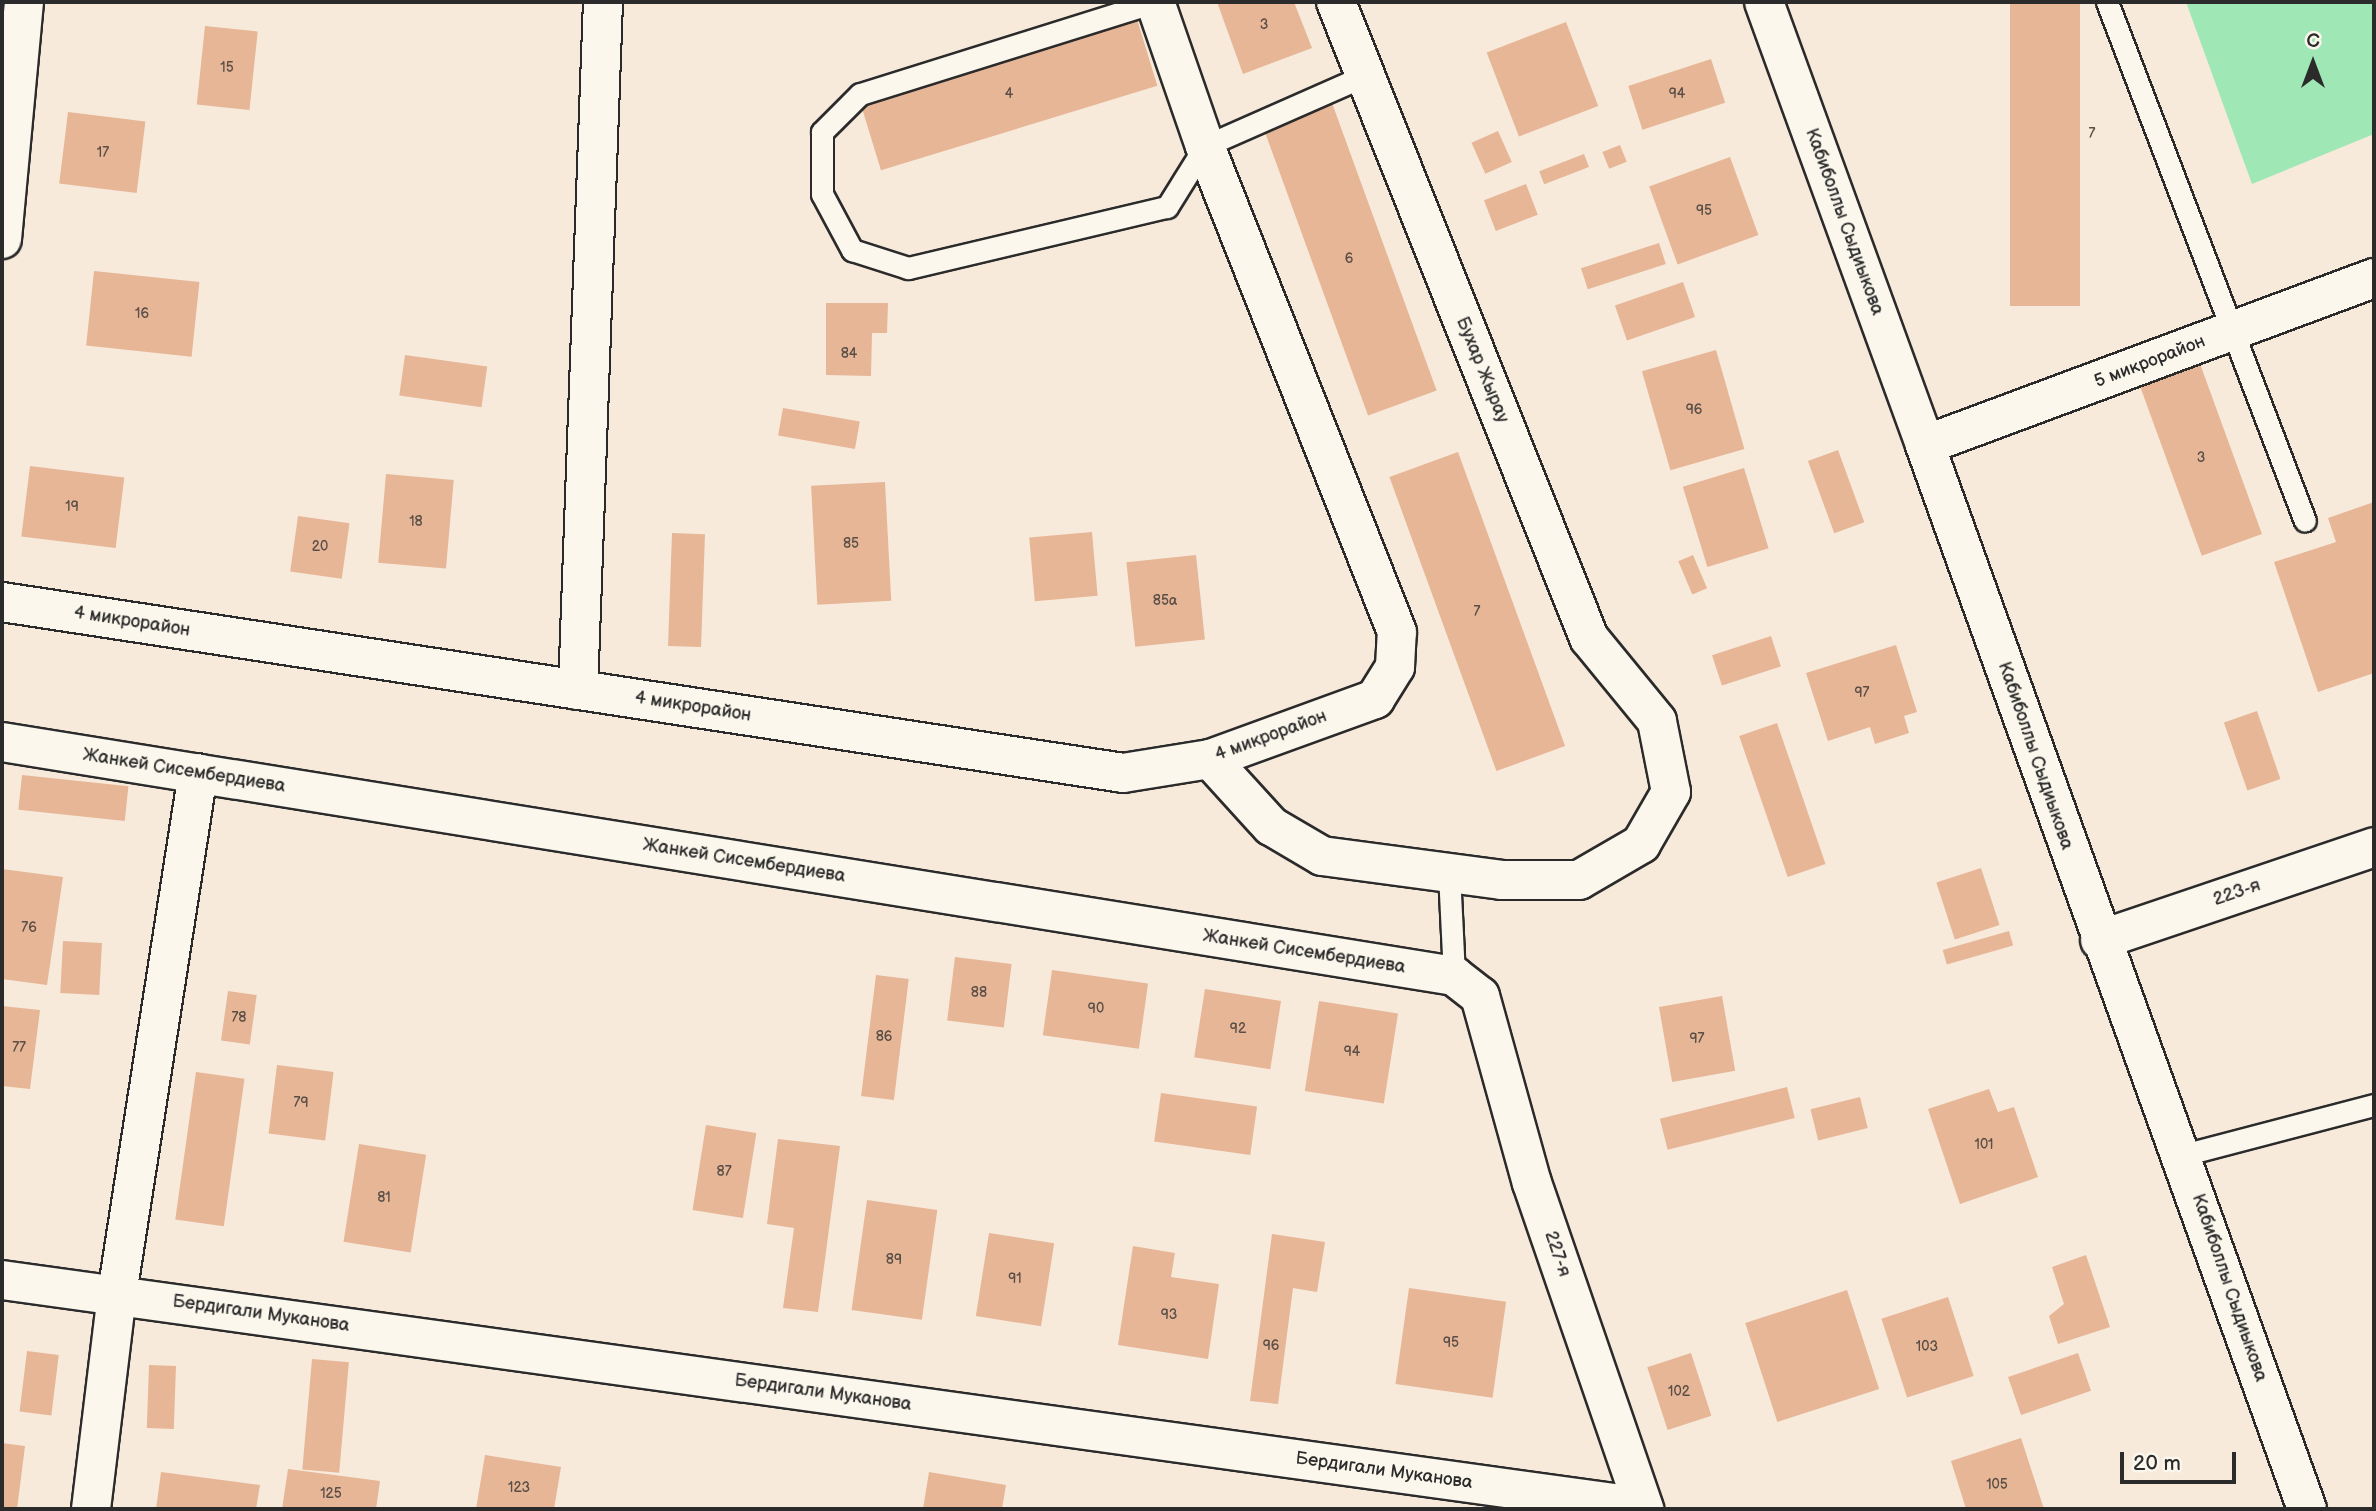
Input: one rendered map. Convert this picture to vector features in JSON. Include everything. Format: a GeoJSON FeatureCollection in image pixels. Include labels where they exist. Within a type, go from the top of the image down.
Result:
{"type":"FeatureCollection","features":[{"type":"Feature","properties":{"kind":"street"},"geometry":{"type":"LineString","coordinates":[[2,239],[24,2]]}},
{"type":"Feature","properties":{"kind":"street"},"geometry":{"type":"LineString","coordinates":[[578,690],[603,2]]}},
{"type":"Feature","properties":{"kind":"street"},"geometry":{"type":"LineString","coordinates":[[1155,2],[1205,146]]}},
{"type":"Feature","properties":{"kind":"street","name":"Бухар Жырау"},"geometry":{"type":"LineString","coordinates":[[1336,2],[1363,76],[1589,638],[1657,721],[1671,792],[1641,844],[1579,880],[1501,880],[1449,873]]}},
{"type":"Feature","properties":{"kind":"street","name":"Кабиболлы Сыдиыкова"},"geometry":{"type":"LineString","coordinates":[[1764,2],[1926,445],[2100,940],[2183,1154],[2307,1509]]}},
{"type":"Feature","properties":{"kind":"street","name":"4 микрорайон"},"geometry":{"type":"LineString","coordinates":[[2,602],[1123,773],[1210,758],[1375,699],[1395,667],[1397,632],[1205,146]]}},
{"type":"Feature","properties":{"kind":"street","name":"5 микрорайон"},"geometry":{"type":"LineString","coordinates":[[1926,445],[2374,278]]}},
{"type":"Feature","properties":{"kind":"street","name":"Жанкей Сисембердиева"},"geometry":{"type":"LineString","coordinates":[[2,742],[1467,986]]}},
{"type":"Feature","properties":{"kind":"street"},"geometry":{"type":"LineString","coordinates":[[1210,758],[1271,826],[1322,856],[1449,873]]}},
{"type":"Feature","properties":{"kind":"street"},"geometry":{"type":"LineString","coordinates":[[91,1509],[117,1294],[198,773]]}},
{"type":"Feature","properties":{"kind":"street","name":"223-я"},"geometry":{"type":"LineString","coordinates":[[2100,940],[2374,847]]}},
{"type":"Feature","properties":{"kind":"street","name":"227-я"},"geometry":{"type":"LineString","coordinates":[[1467,986],[1644,1508]]}},
{"type":"Feature","properties":{"kind":"street","name":"Бердигали Муканова"},"geometry":{"type":"LineString","coordinates":[[2,1280],[1644,1508]]}},
{"type":"Feature","properties":{"kind":"lane"},"geometry":{"type":"LineString","coordinates":[[1155,2],[860,94],[822,132],[822,194],[852,250],[908,268],[1167,207],[1205,146],[1363,76]]}},
{"type":"Feature","properties":{"kind":"lane"},"geometry":{"type":"LineString","coordinates":[[2107,2],[2235,329],[2305,521]]}},
{"type":"Feature","properties":{"kind":"lane"},"geometry":{"type":"LineString","coordinates":[[1449,873],[1467,986]]}},
{"type":"Feature","properties":{"kind":"lane"},"geometry":{"type":"LineString","coordinates":[[2183,1154],[2374,1105]]}},
{"type":"Feature","properties":{"kind":"green space"},"geometry":{"type":"Polygon","coordinates":[[[2186,2],[2374,2],[2374,134],[2252,184],[2186,2]]]}},
{"type":"Feature","properties":{"kind":"building"},"geometry":{"type":"Polygon","coordinates":[[[1217,2],[1294,2],[1312,48],[1243,74],[1217,2]]]}},
{"type":"Feature","properties":{"kind":"building"},"geometry":{"type":"Polygon","coordinates":[[[2010,2],[2080,2],[2080,306],[2010,306],[2010,2]]]}},
{"type":"Feature","properties":{"kind":"building"},"geometry":{"type":"Polygon","coordinates":[[[1136,16],[1157,86],[881,170],[860,100],[1136,16]]]}},
{"type":"Feature","properties":{"kind":"building"},"geometry":{"type":"Polygon","coordinates":[[[1566,22],[1598,106],[1519,136],[1487,52],[1566,22]]]}},
{"type":"Feature","properties":{"kind":"building"},"geometry":{"type":"Polygon","coordinates":[[[205,26],[258,32],[249,110],[197,105],[205,26]]]}},
{"type":"Feature","properties":{"kind":"building"},"geometry":{"type":"Polygon","coordinates":[[[1711,59],[1725,103],[1642,130],[1628,86],[1711,59]]]}},
{"type":"Feature","properties":{"kind":"building"},"geometry":{"type":"Polygon","coordinates":[[[1332,103],[1437,391],[1368,416],[1263,128],[1332,103]]]}},
{"type":"Feature","properties":{"kind":"building"},"geometry":{"type":"Polygon","coordinates":[[[68,112],[145,122],[137,193],[59,183],[68,112]]]}},
{"type":"Feature","properties":{"kind":"building"},"geometry":{"type":"Polygon","coordinates":[[[1498,131],[1512,162],[1485,174],[1472,143],[1498,131]]]}},
{"type":"Feature","properties":{"kind":"building"},"geometry":{"type":"Polygon","coordinates":[[[1620,145],[1627,162],[1609,169],[1602,152],[1620,145]]]}},
{"type":"Feature","properties":{"kind":"building"},"geometry":{"type":"Polygon","coordinates":[[[1584,154],[1589,167],[1544,184],[1539,171],[1584,154]]]}},
{"type":"Feature","properties":{"kind":"building"},"geometry":{"type":"Polygon","coordinates":[[[1730,157],[1758,235],[1678,264],[1649,186],[1730,157]]]}},
{"type":"Feature","properties":{"kind":"building"},"geometry":{"type":"Polygon","coordinates":[[[1526,184],[1538,215],[1496,231],[1484,200],[1526,184]]]}},
{"type":"Feature","properties":{"kind":"building"},"geometry":{"type":"Polygon","coordinates":[[[1659,243],[1666,264],[1588,289],[1581,268],[1659,243]]]}},
{"type":"Feature","properties":{"kind":"building"},"geometry":{"type":"Polygon","coordinates":[[[94,271],[199,282],[192,357],[86,346],[94,271]]]}},
{"type":"Feature","properties":{"kind":"building"},"geometry":{"type":"Polygon","coordinates":[[[1683,282],[1695,317],[1627,340],[1615,305],[1683,282]]]}},
{"type":"Feature","properties":{"kind":"building"},"geometry":{"type":"Polygon","coordinates":[[[826,303],[888,303],[887,333],[872,333],[871,376],[826,375],[826,303]]]}},
{"type":"Feature","properties":{"kind":"building"},"geometry":{"type":"Polygon","coordinates":[[[1716,350],[1744,449],[1670,470],[1642,371],[1716,350]]]}},
{"type":"Feature","properties":{"kind":"building"},"geometry":{"type":"Polygon","coordinates":[[[405,355],[487,367],[481,407],[399,396],[405,355]]]}},
{"type":"Feature","properties":{"kind":"building"},"geometry":{"type":"Polygon","coordinates":[[[2199,361],[2262,534],[2202,556],[2139,383],[2199,361]]]}},
{"type":"Feature","properties":{"kind":"building"},"geometry":{"type":"Polygon","coordinates":[[[783,408],[860,422],[855,449],[778,436],[783,408]]]}},
{"type":"Feature","properties":{"kind":"building"},"geometry":{"type":"Polygon","coordinates":[[[1838,450],[1864,522],[1834,533],[1808,461],[1838,450]]]}},
{"type":"Feature","properties":{"kind":"building"},"geometry":{"type":"Polygon","coordinates":[[[1458,452],[1565,746],[1496,771],[1389,477],[1458,452]]]}},
{"type":"Feature","properties":{"kind":"building"},"geometry":{"type":"Polygon","coordinates":[[[30,466],[124,478],[116,548],[21,536],[30,466]]]}},
{"type":"Feature","properties":{"kind":"building"},"geometry":{"type":"Polygon","coordinates":[[[1744,468],[1769,548],[1707,567],[1683,487],[1744,468]]]}},
{"type":"Feature","properties":{"kind":"building"},"geometry":{"type":"Polygon","coordinates":[[[386,474],[454,480],[446,569],[378,563],[386,474]]]}},
{"type":"Feature","properties":{"kind":"building"},"geometry":{"type":"Polygon","coordinates":[[[885,482],[891,601],[817,605],[811,486],[885,482]]]}},
{"type":"Feature","properties":{"kind":"building"},"geometry":{"type":"Polygon","coordinates":[[[2374,502],[2374,673],[2318,692],[2274,562],[2336,542],[2328,518],[2374,502]]]}},
{"type":"Feature","properties":{"kind":"building"},"geometry":{"type":"Polygon","coordinates":[[[298,516],[349,523],[342,579],[290,571],[298,516]]]}},
{"type":"Feature","properties":{"kind":"building"},"geometry":{"type":"Polygon","coordinates":[[[1092,532],[1098,596],[1035,601],[1029,537],[1092,532]]]}},
{"type":"Feature","properties":{"kind":"building"},"geometry":{"type":"Polygon","coordinates":[[[672,533],[705,534],[701,647],[668,646],[672,533]]]}},
{"type":"Feature","properties":{"kind":"building"},"geometry":{"type":"Polygon","coordinates":[[[1196,555],[1205,640],[1135,647],[1126,562],[1196,555]]]}},
{"type":"Feature","properties":{"kind":"building"},"geometry":{"type":"Polygon","coordinates":[[[1693,555],[1707,588],[1692,594],[1678,561],[1693,555]]]}},
{"type":"Feature","properties":{"kind":"building"},"geometry":{"type":"Polygon","coordinates":[[[1771,636],[1781,666],[1722,686],[1712,655],[1771,636]]]}},
{"type":"Feature","properties":{"kind":"building"},"geometry":{"type":"Polygon","coordinates":[[[1896,645],[1917,712],[1904,716],[1909,733],[1875,744],[1870,727],[1828,741],[1806,673],[1896,645]]]}},
{"type":"Feature","properties":{"kind":"building"},"geometry":{"type":"Polygon","coordinates":[[[2257,711],[2280,779],[2247,790],[2224,722],[2257,711]]]}},
{"type":"Feature","properties":{"kind":"building"},"geometry":{"type":"Polygon","coordinates":[[[1777,723],[1826,864],[1788,877],[1739,736],[1777,723]]]}},
{"type":"Feature","properties":{"kind":"building"},"geometry":{"type":"Polygon","coordinates":[[[22,775],[128,786],[125,821],[18,810],[22,775]]]}},
{"type":"Feature","properties":{"kind":"building"},"geometry":{"type":"Polygon","coordinates":[[[1981,868],[2000,925],[1955,940],[1936,883],[1981,868]]]}},
{"type":"Feature","properties":{"kind":"building"},"geometry":{"type":"Polygon","coordinates":[[[2,869],[63,877],[47,985],[2,979],[2,869]]]}},
{"type":"Feature","properties":{"kind":"building"},"geometry":{"type":"Polygon","coordinates":[[[2009,931],[2013,945],[1947,964],[1943,950],[2009,931]]]}},
{"type":"Feature","properties":{"kind":"building"},"geometry":{"type":"Polygon","coordinates":[[[63,941],[102,943],[99,995],[60,993],[63,941]]]}},
{"type":"Feature","properties":{"kind":"building"},"geometry":{"type":"Polygon","coordinates":[[[955,957],[1012,964],[1004,1027],[947,1021],[955,957]]]}},
{"type":"Feature","properties":{"kind":"building"},"geometry":{"type":"Polygon","coordinates":[[[1052,970],[1148,983],[1139,1049],[1043,1035],[1052,970]]]}},
{"type":"Feature","properties":{"kind":"building"},"geometry":{"type":"Polygon","coordinates":[[[876,975],[909,979],[894,1100],[861,1096],[876,975]]]}},
{"type":"Feature","properties":{"kind":"building"},"geometry":{"type":"Polygon","coordinates":[[[1205,989],[1281,1001],[1270,1069],[1194,1057],[1205,989]]]}},
{"type":"Feature","properties":{"kind":"building"},"geometry":{"type":"Polygon","coordinates":[[[228,991],[257,995],[250,1045],[221,1041],[228,991]]]}},
{"type":"Feature","properties":{"kind":"building"},"geometry":{"type":"Polygon","coordinates":[[[1722,996],[1735,1071],[1672,1082],[1659,1007],[1722,996]]]}},
{"type":"Feature","properties":{"kind":"building"},"geometry":{"type":"Polygon","coordinates":[[[1319,1001],[1398,1014],[1384,1103],[1305,1091],[1319,1001]]]}},
{"type":"Feature","properties":{"kind":"building"},"geometry":{"type":"Polygon","coordinates":[[[2,1006],[40,1010],[30,1089],[2,1086],[2,1006]]]}},
{"type":"Feature","properties":{"kind":"building"},"geometry":{"type":"Polygon","coordinates":[[[277,1065],[334,1072],[325,1140],[269,1133],[277,1065]]]}},
{"type":"Feature","properties":{"kind":"building"},"geometry":{"type":"Polygon","coordinates":[[[196,1072],[245,1079],[224,1226],[175,1220],[196,1072]]]}},
{"type":"Feature","properties":{"kind":"building"},"geometry":{"type":"Polygon","coordinates":[[[1787,1087],[1795,1118],[1668,1150],[1660,1119],[1787,1087]]]}},
{"type":"Feature","properties":{"kind":"building"},"geometry":{"type":"Polygon","coordinates":[[[1989,1089],[1998,1112],[2014,1107],[2038,1177],[1960,1204],[1928,1109],[1989,1089]]]}},
{"type":"Feature","properties":{"kind":"building"},"geometry":{"type":"Polygon","coordinates":[[[1161,1093],[1257,1106],[1250,1155],[1154,1142],[1161,1093]]]}},
{"type":"Feature","properties":{"kind":"building"},"geometry":{"type":"Polygon","coordinates":[[[1860,1097],[1868,1128],[1818,1140],[1811,1109],[1860,1097]]]}},
{"type":"Feature","properties":{"kind":"building"},"geometry":{"type":"Polygon","coordinates":[[[706,1125],[756,1133],[743,1218],[693,1210],[706,1125]]]}},
{"type":"Feature","properties":{"kind":"building"},"geometry":{"type":"Polygon","coordinates":[[[778,1139],[840,1146],[818,1312],[783,1308],[794,1228],[767,1224],[778,1139]]]}},
{"type":"Feature","properties":{"kind":"building"},"geometry":{"type":"Polygon","coordinates":[[[359,1144],[426,1155],[411,1252],[344,1242],[359,1144]]]}},
{"type":"Feature","properties":{"kind":"building"},"geometry":{"type":"Polygon","coordinates":[[[867,1200],[937,1210],[922,1320],[852,1310],[867,1200]]]}},
{"type":"Feature","properties":{"kind":"building"},"geometry":{"type":"Polygon","coordinates":[[[989,1233],[1054,1243],[1041,1326],[976,1316],[989,1233]]]}},
{"type":"Feature","properties":{"kind":"building"},"geometry":{"type":"Polygon","coordinates":[[[1272,1234],[1325,1242],[1317,1292],[1293,1288],[1278,1404],[1250,1401],[1272,1234]]]}},
{"type":"Feature","properties":{"kind":"building"},"geometry":{"type":"Polygon","coordinates":[[[1133,1246],[1175,1253],[1171,1277],[1219,1284],[1208,1359],[1118,1345],[1133,1246]]]}},
{"type":"Feature","properties":{"kind":"building"},"geometry":{"type":"Polygon","coordinates":[[[2086,1255],[2110,1327],[2058,1344],[2049,1316],[2064,1304],[2052,1267],[2086,1255]]]}},
{"type":"Feature","properties":{"kind":"building"},"geometry":{"type":"Polygon","coordinates":[[[1409,1288],[1506,1302],[1493,1398],[1396,1384],[1409,1288]]]}},
{"type":"Feature","properties":{"kind":"building"},"geometry":{"type":"Polygon","coordinates":[[[1847,1290],[1879,1389],[1777,1422],[1745,1323],[1847,1290]]]}},
{"type":"Feature","properties":{"kind":"building"},"geometry":{"type":"Polygon","coordinates":[[[1948,1297],[1974,1376],[1907,1398],[1881,1319],[1948,1297]]]}},
{"type":"Feature","properties":{"kind":"building"},"geometry":{"type":"Polygon","coordinates":[[[27,1351],[59,1355],[51,1415],[20,1412],[27,1351]]]}},
{"type":"Feature","properties":{"kind":"building"},"geometry":{"type":"Polygon","coordinates":[[[1691,1353],[1711,1416],[1668,1430],[1647,1367],[1691,1353]]]}},
{"type":"Feature","properties":{"kind":"building"},"geometry":{"type":"Polygon","coordinates":[[[2078,1353],[2091,1391],[2021,1415],[2008,1377],[2078,1353]]]}},
{"type":"Feature","properties":{"kind":"building"},"geometry":{"type":"Polygon","coordinates":[[[312,1359],[349,1362],[339,1473],[302,1470],[312,1359]]]}},
{"type":"Feature","properties":{"kind":"building"},"geometry":{"type":"Polygon","coordinates":[[[149,1365],[176,1366],[174,1429],[147,1428],[149,1365]]]}},
{"type":"Feature","properties":{"kind":"building"},"geometry":{"type":"Polygon","coordinates":[[[2021,1438],[2044,1509],[1966,1509],[1951,1461],[2021,1438]]]}},
{"type":"Feature","properties":{"kind":"building"},"geometry":{"type":"Polygon","coordinates":[[[2,1443],[25,1446],[17,1509],[2,1509],[2,1443]]]}},
{"type":"Feature","properties":{"kind":"building"},"geometry":{"type":"Polygon","coordinates":[[[485,1455],[561,1467],[554,1509],[476,1509],[485,1455]]]}},
{"type":"Feature","properties":{"kind":"building"},"geometry":{"type":"Polygon","coordinates":[[[288,1469],[380,1481],[376,1509],[282,1509],[288,1469]]]}},
{"type":"Feature","properties":{"kind":"building"},"geometry":{"type":"Polygon","coordinates":[[[161,1472],[260,1485],[256,1509],[156,1509],[161,1472]]]}},
{"type":"Feature","properties":{"kind":"building"},"geometry":{"type":"Polygon","coordinates":[[[929,1472],[1006,1485],[1002,1509],[923,1509],[929,1472]]]}}]}
